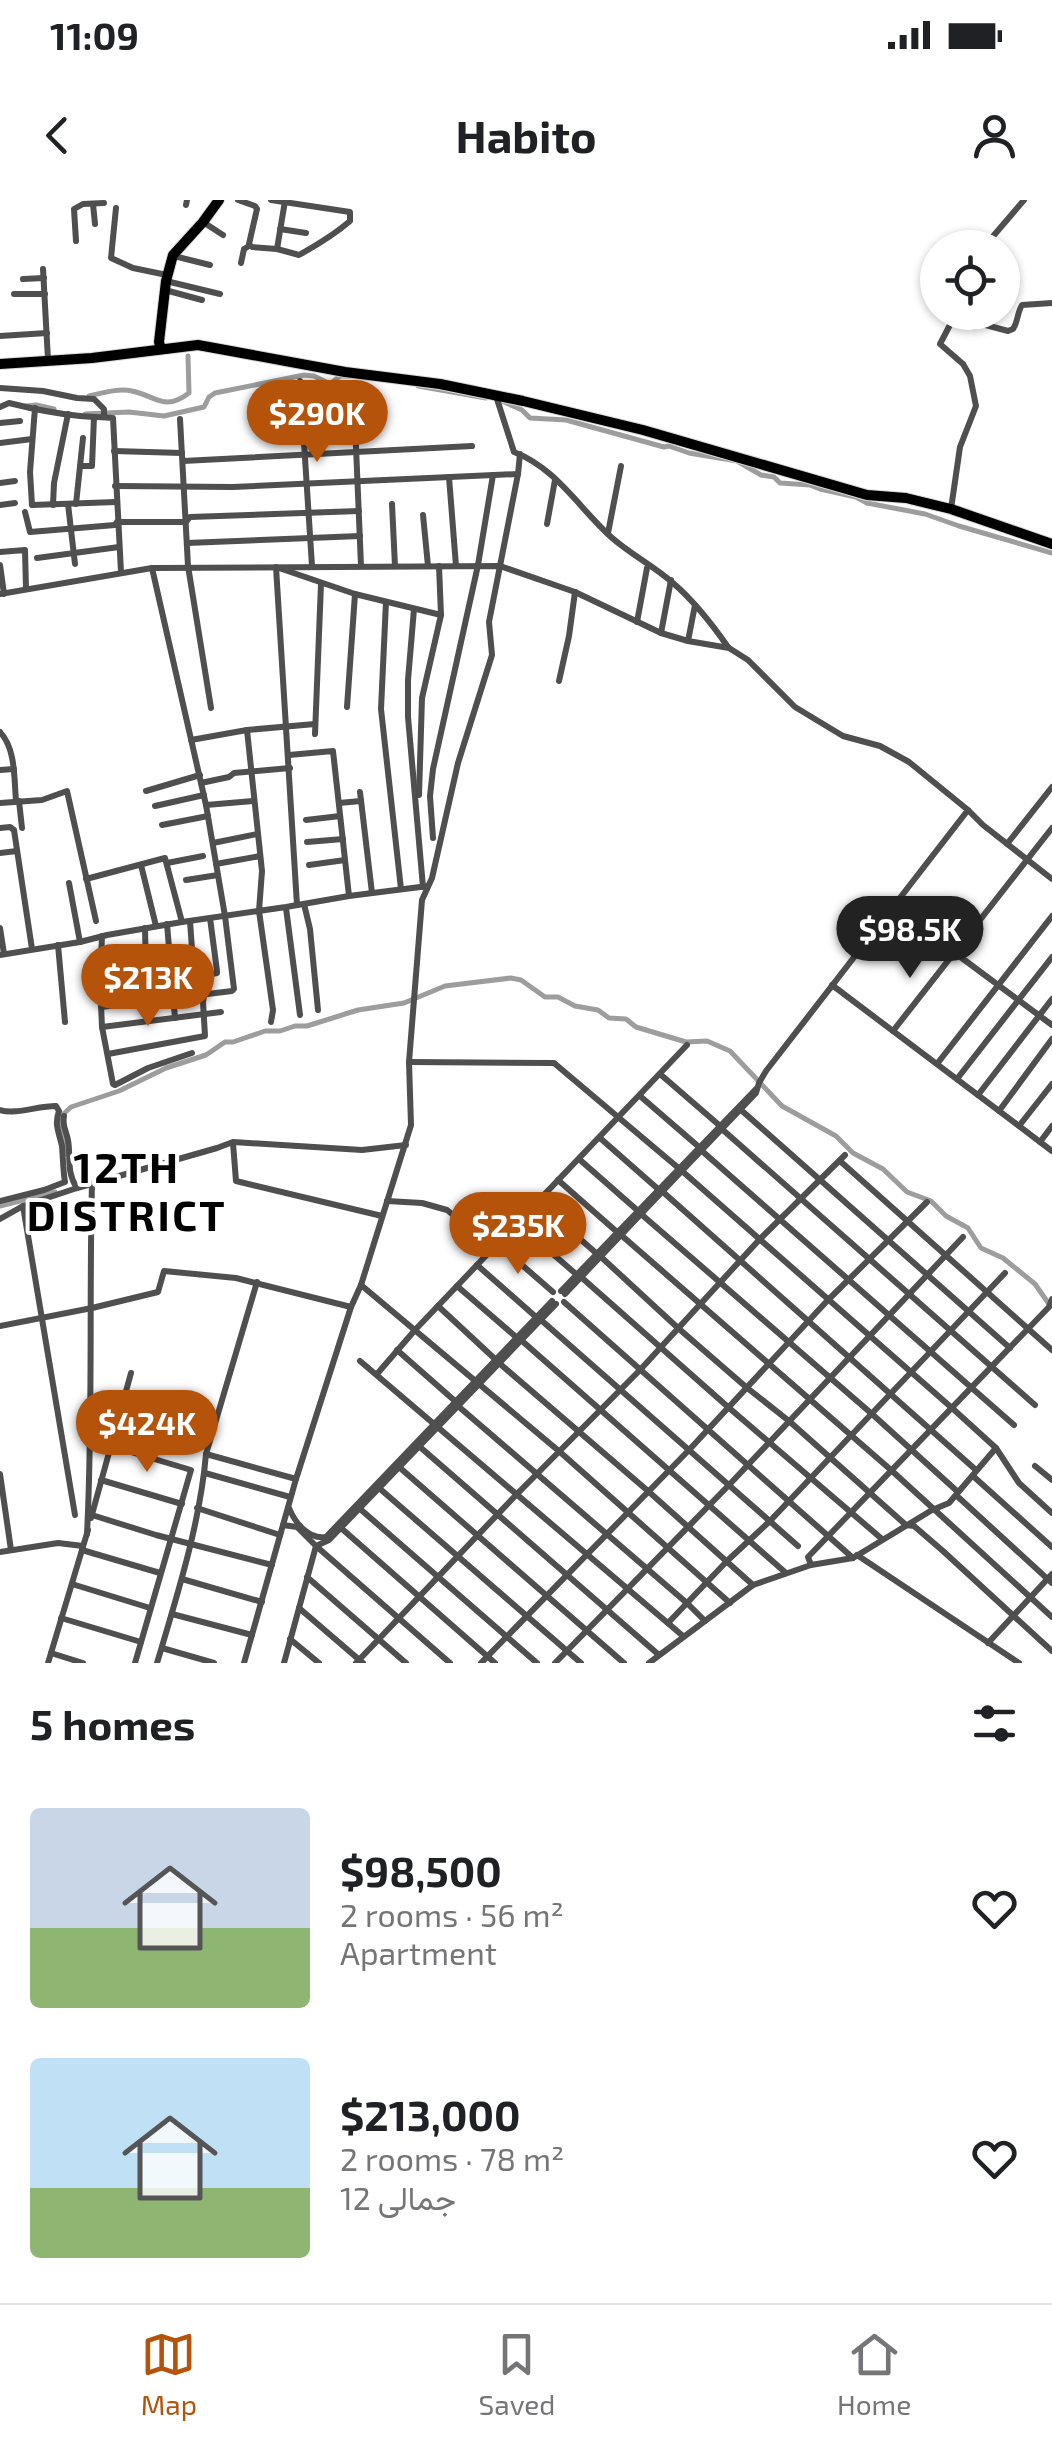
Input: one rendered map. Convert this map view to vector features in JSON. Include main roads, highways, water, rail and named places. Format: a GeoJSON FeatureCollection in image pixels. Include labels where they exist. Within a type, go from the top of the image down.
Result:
{"type":"FeatureCollection","features":[{"type":"Feature","properties":{"kind":"main road"},"geometry":{"type":"LineString","coordinates":[[162,349],[159,342],[166,282],[173,255],[219,200]]}},
{"type":"Feature","properties":{"kind":"main road"},"geometry":{"type":"LineString","coordinates":[[0,364],[198,346],[344,372],[440,384],[644,430],[867,495],[951,508],[1052,544]]}},
{"type":"Feature","properties":{"kind":"waterway"},"geometry":{"type":"LineString","coordinates":[[89,396],[127,390],[160,401],[180,399],[189,393],[188,356]]}},
{"type":"Feature","properties":{"kind":"waterway"},"geometry":{"type":"LineString","coordinates":[[85,414],[129,412],[164,416],[204,407],[215,393],[304,375],[330,384],[340,376],[348,376]]}},
{"type":"Feature","properties":{"kind":"waterway"},"geometry":{"type":"LineString","coordinates":[[418,386],[486,398]]}},
{"type":"Feature","properties":{"kind":"waterway"},"geometry":{"type":"LineString","coordinates":[[502,401],[530,418],[566,420],[689,453],[737,461],[780,483],[810,485],[867,503],[925,514],[1052,553]]}},
{"type":"Feature","properties":{"kind":"waterway"},"geometry":{"type":"LineString","coordinates":[[26,406],[54,409]]}},
{"type":"Feature","properties":{"kind":"waterway"},"geometry":{"type":"LineString","coordinates":[[66,1154],[59,1118],[71,1107],[206,1055],[225,1042],[404,1003],[445,986],[511,978],[521,980],[545,997],[558,997],[686,1042],[707,1041],[730,1051],[782,1106],[836,1136],[853,1153],[883,1169],[907,1192],[931,1201],[946,1216],[968,1228],[981,1248],[1003,1258],[1035,1284],[1049,1304]]}},
{"type":"Feature","properties":{"kind":"waterway"},"geometry":{"type":"LineString","coordinates":[[0,1206],[55,1192]]}},
{"type":"Feature","properties":{"kind":"district","name":"12TH DISTRICT"},"geometry":{"type":"Point","coordinates":[127,1190]}}]}
